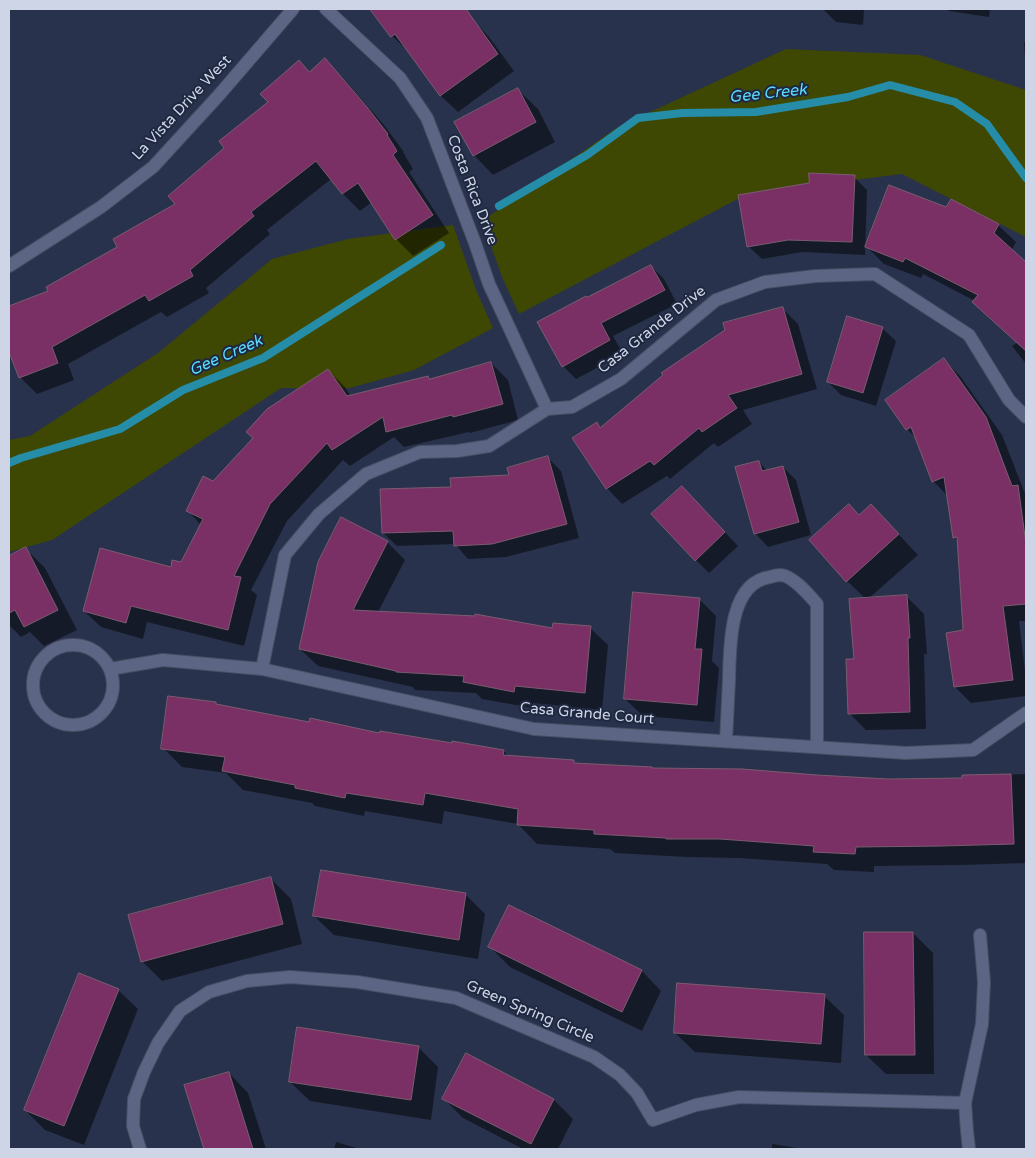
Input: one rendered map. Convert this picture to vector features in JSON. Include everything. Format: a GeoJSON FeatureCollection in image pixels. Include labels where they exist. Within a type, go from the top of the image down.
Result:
{"type":"FeatureCollection","features":[{"type":"Feature","properties":{"kind":"street","name":"La Vista Drive West"},"geometry":{"type":"LineString","coordinates":[[9,266],[101,207],[153,167],[219,95],[293,9]]}},
{"type":"Feature","properties":{"kind":"street","name":"Costa Rica Drive"},"geometry":{"type":"LineString","coordinates":[[326,9],[400,78],[427,118],[489,284],[547,409]]}},
{"type":"Feature","properties":{"kind":"street","name":"Casa Grande Drive"},"geometry":{"type":"LineString","coordinates":[[262,669],[285,556],[319,514],[366,474],[420,452],[457,452],[488,446],[547,409],[572,407],[621,378],[716,300],[765,282],[816,276],[875,274],[968,335],[1009,400],[1026,417]]}},
{"type":"Feature","properties":{"kind":"street"},"geometry":{"type":"LineString","coordinates":[[726,741],[731,630],[737,608],[748,589],[758,581],[766,577],[783,575],[801,586],[817,604],[817,747]]}},
{"type":"Feature","properties":{"kind":"street"},"geometry":{"type":"LineString","coordinates":[[72,645],[87,648],[101,656],[110,669],[113,684],[110,700],[102,713],[89,723],[74,726],[58,723],[45,714],[36,702],[32,686],[35,671],[43,657],[56,648],[72,645]]}},
{"type":"Feature","properties":{"kind":"street","name":"Casa Grande Court"},"geometry":{"type":"LineString","coordinates":[[110,669],[163,660],[262,669],[534,729],[906,754],[973,750],[1026,713]]}},
{"type":"Feature","properties":{"kind":"street"},"geometry":{"type":"LineString","coordinates":[[969,1149],[965,1103],[982,1024],[984,982],[980,935]]}},
{"type":"Feature","properties":{"kind":"street","name":"Green Spring Circle"},"geometry":{"type":"LineString","coordinates":[[140,1149],[133,1126],[134,1099],[158,1043],[180,1011],[209,992],[247,981],[290,977],[358,982],[456,998],[594,1057],[620,1075],[637,1094],[652,1120],[696,1105],[739,1097],[965,1103]]}},
{"type":"Feature","properties":{"kind":"green space"},"geometry":{"type":"Polygon","coordinates":[[[786,49],[920,55],[1026,90],[1026,237],[902,174],[749,193],[519,314],[502,277],[482,221],[618,127],[786,49]]]}},
{"type":"Feature","properties":{"kind":"green space"},"geometry":{"type":"Polygon","coordinates":[[[453,225],[476,290],[493,328],[414,370],[350,388],[281,388],[52,540],[9,552],[9,440],[30,436],[158,353],[272,259],[348,239],[453,225]]]}},
{"type":"Feature","properties":{"kind":"building"},"geometry":{"type":"Polygon","coordinates":[[[370,9],[466,9],[498,54],[440,96],[395,34],[391,37],[370,9]]]}},
{"type":"Feature","properties":{"kind":"building"},"geometry":{"type":"Polygon","coordinates":[[[325,58],[388,134],[397,151],[393,155],[433,215],[395,240],[358,183],[342,194],[316,161],[251,212],[254,216],[190,270],[193,276],[149,301],[145,295],[52,347],[58,363],[19,378],[9,352],[9,306],[48,291],[46,287],[117,247],[113,239],[175,204],[168,196],[224,148],[219,141],[268,102],[260,94],[299,60],[309,72],[325,58]]]}},
{"type":"Feature","properties":{"kind":"building"},"geometry":{"type":"Polygon","coordinates":[[[518,88],[536,122],[473,156],[454,122],[518,88]]]}},
{"type":"Feature","properties":{"kind":"building"},"geometry":{"type":"Polygon","coordinates":[[[809,173],[855,175],[852,242],[788,240],[747,247],[738,195],[809,183],[809,173]]]}},
{"type":"Feature","properties":{"kind":"building"},"geometry":{"type":"Polygon","coordinates":[[[889,185],[946,207],[951,199],[999,224],[994,233],[1026,262],[1026,351],[972,302],[978,295],[905,258],[903,262],[865,247],[889,185]]]}},
{"type":"Feature","properties":{"kind":"building"},"geometry":{"type":"Polygon","coordinates":[[[651,265],[665,290],[601,323],[610,340],[562,367],[537,322],[651,265]]]}},
{"type":"Feature","properties":{"kind":"building"},"geometry":{"type":"Polygon","coordinates":[[[783,307],[802,374],[728,395],[737,408],[702,432],[699,428],[654,465],[650,461],[606,489],[572,438],[597,422],[600,428],[663,375],[661,373],[725,330],[723,323],[783,307]]]}},
{"type":"Feature","properties":{"kind":"building"},"geometry":{"type":"Polygon","coordinates":[[[847,316],[883,327],[863,393],[827,382],[847,316]]]}},
{"type":"Feature","properties":{"kind":"building"},"geometry":{"type":"Polygon","coordinates":[[[944,358],[986,417],[1012,486],[1018,485],[1026,544],[1026,604],[1003,606],[1013,680],[954,687],[946,633],[963,630],[957,537],[953,538],[944,477],[932,482],[911,427],[906,430],[885,400],[944,358]]]}},
{"type":"Feature","properties":{"kind":"building"},"geometry":{"type":"Polygon","coordinates":[[[491,362],[503,404],[386,432],[383,417],[332,450],[327,443],[270,504],[234,576],[241,577],[228,630],[131,606],[126,623],[83,611],[100,548],[171,567],[172,560],[181,562],[203,519],[186,511],[203,476],[213,481],[253,438],[246,432],[267,409],[328,369],[347,396],[428,376],[429,379],[491,362]]]}},
{"type":"Feature","properties":{"kind":"building"},"geometry":{"type":"Polygon","coordinates":[[[548,456],[567,524],[492,544],[454,546],[453,531],[382,533],[380,489],[451,487],[450,478],[509,475],[507,468],[548,456]]]}},
{"type":"Feature","properties":{"kind":"building"},"geometry":{"type":"Polygon","coordinates":[[[759,461],[762,471],[783,466],[799,522],[754,534],[735,467],[759,461]]]}},
{"type":"Feature","properties":{"kind":"building"},"geometry":{"type":"Polygon","coordinates":[[[682,486],[725,532],[695,561],[651,514],[682,486]]]}},
{"type":"Feature","properties":{"kind":"building"},"geometry":{"type":"Polygon","coordinates":[[[849,504],[859,515],[871,504],[899,534],[846,582],[809,540],[849,504]]]}},
{"type":"Feature","properties":{"kind":"building"},"geometry":{"type":"Polygon","coordinates":[[[341,517],[388,541],[353,610],[475,616],[475,614],[552,628],[553,623],[591,626],[585,693],[515,686],[514,692],[463,682],[464,676],[396,672],[299,649],[318,562],[341,517]]]}},
{"type":"Feature","properties":{"kind":"building"},"geometry":{"type":"Polygon","coordinates":[[[26,547],[58,610],[24,627],[15,610],[9,613],[9,556],[26,547]]]}},
{"type":"Feature","properties":{"kind":"building"},"geometry":{"type":"Polygon","coordinates":[[[633,592],[700,598],[695,649],[702,649],[697,705],[624,699],[633,592]]]}},
{"type":"Feature","properties":{"kind":"building"},"geometry":{"type":"Polygon","coordinates":[[[907,595],[910,638],[908,638],[910,712],[848,714],[846,659],[854,659],[849,599],[907,595]]]}},
{"type":"Feature","properties":{"kind":"building"},"geometry":{"type":"Polygon","coordinates":[[[168,696],[216,702],[216,704],[309,722],[310,718],[379,733],[380,731],[504,750],[503,755],[574,760],[574,763],[652,768],[742,769],[888,779],[962,778],[962,775],[1011,774],[1014,844],[856,847],[855,854],[813,852],[814,846],[720,839],[666,839],[594,834],[594,830],[517,825],[518,809],[425,793],[423,805],[346,793],[345,798],[295,788],[295,785],[222,771],[225,757],[161,749],[168,696]]]}},
{"type":"Feature","properties":{"kind":"building"},"geometry":{"type":"Polygon","coordinates":[[[321,870],[466,893],[459,940],[313,916],[321,870]]]}},
{"type":"Feature","properties":{"kind":"building"},"geometry":{"type":"Polygon","coordinates":[[[271,877],[283,924],[141,962],[128,915],[271,877]]]}},
{"type":"Feature","properties":{"kind":"building"},"geometry":{"type":"Polygon","coordinates":[[[509,905],[642,970],[622,1012],[488,947],[509,905]]]}},
{"type":"Feature","properties":{"kind":"building"},"geometry":{"type":"Polygon","coordinates":[[[864,932],[913,932],[915,1055],[865,1055],[864,932]]]}},
{"type":"Feature","properties":{"kind":"building"},"geometry":{"type":"Polygon","coordinates":[[[79,973],[119,989],[64,1126],[24,1110],[79,973]]]}},
{"type":"Feature","properties":{"kind":"building"},"geometry":{"type":"Polygon","coordinates":[[[677,983],[825,994],[821,1044],[674,1033],[677,983]]]}},
{"type":"Feature","properties":{"kind":"building"},"geometry":{"type":"Polygon","coordinates":[[[297,1027],[419,1046],[411,1100],[289,1082],[297,1027]]]}},
{"type":"Feature","properties":{"kind":"building"},"geometry":{"type":"Polygon","coordinates":[[[466,1053],[554,1099],[531,1144],[442,1099],[466,1053]]]}},
{"type":"Feature","properties":{"kind":"building"},"geometry":{"type":"Polygon","coordinates":[[[229,1072],[253,1149],[204,1149],[184,1085],[229,1072]]]}},
{"type":"Feature","properties":{"kind":"waterway","name":"Gee Creek"},"geometry":{"type":"LineString","coordinates":[[499,206],[587,155],[638,118],[682,113],[756,112],[848,97],[890,85],[955,102],[987,124],[1026,178]]}},
{"type":"Feature","properties":{"kind":"waterway","name":"Gee Creek"},"geometry":{"type":"LineString","coordinates":[[9,463],[120,429],[183,390],[263,358],[441,245]]}}]}
